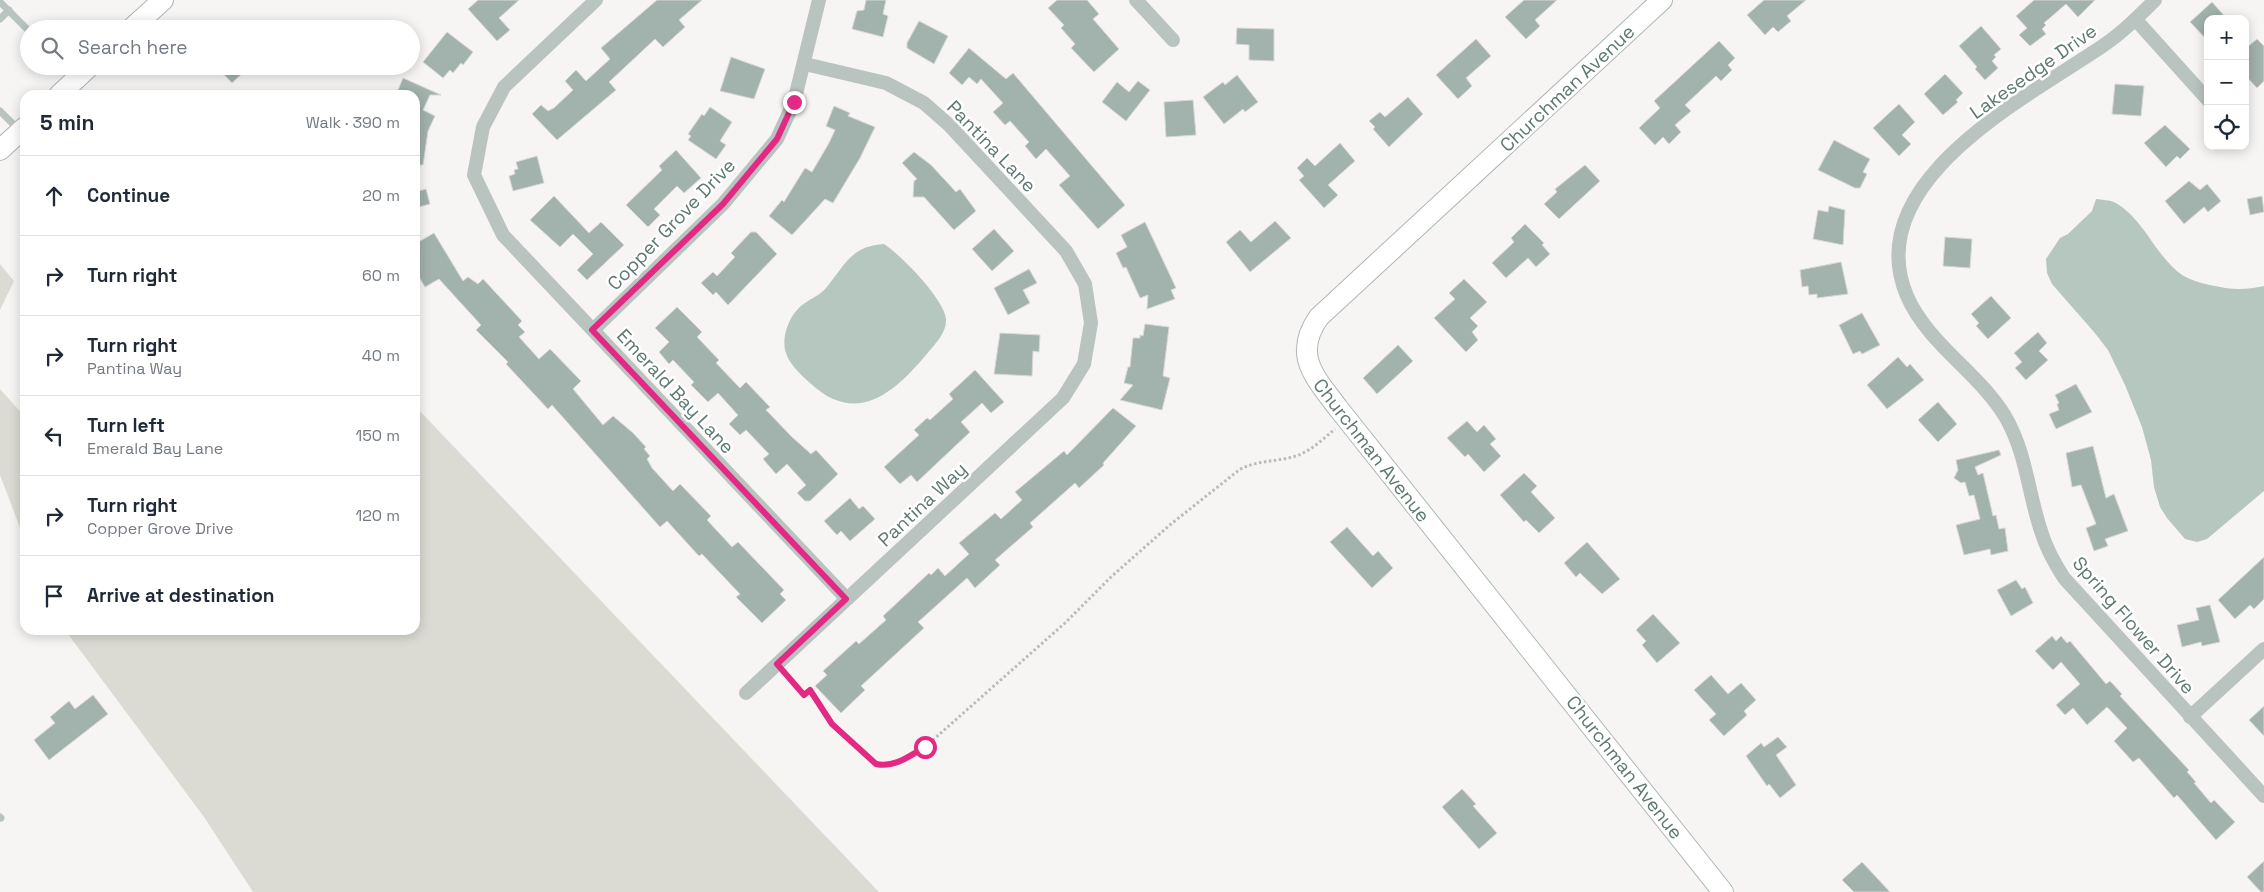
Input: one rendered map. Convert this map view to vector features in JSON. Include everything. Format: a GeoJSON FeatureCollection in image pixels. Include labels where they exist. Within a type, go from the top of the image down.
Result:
{"type":"FeatureCollection","features":[{"type":"Feature","properties":{"kind":"street"},"geometry":{"type":"LineString","coordinates":[[142,20],[164,0]]}},
{"type":"Feature","properties":{"kind":"street","name":"Emerald Bay Lane"},"geometry":{"type":"LineString","coordinates":[[596,0],[504,87],[483,128],[474,176],[503,235],[846,599]]}},
{"type":"Feature","properties":{"kind":"street","name":"Copper Grove Drive"},"geometry":{"type":"LineString","coordinates":[[592,330],[723,204],[777,139],[794,102],[805,64],[819,0]]}},
{"type":"Feature","properties":{"kind":"street"},"geometry":{"type":"LineString","coordinates":[[1136,0],[1173,40]]}},
{"type":"Feature","properties":{"kind":"street","name":"Churchman Avenue"},"geometry":{"type":"LineString","coordinates":[[1662,0],[1319,317],[1311,330],[1306,355],[1310,371],[1348,420],[1723,892]]}},
{"type":"Feature","properties":{"kind":"street","name":"Lakesedge Drive"},"geometry":{"type":"LineString","coordinates":[[1899,254],[1906,215],[1915,196],[1933,174],[2006,108],[2105,44],[2136,20],[2155,0]]}},
{"type":"Feature","properties":{"kind":"street"},"geometry":{"type":"LineString","coordinates":[[2136,20],[2204,96]]}},
{"type":"Feature","properties":{"kind":"street","name":"Pantina Lane"},"geometry":{"type":"LineString","coordinates":[[805,64],[886,83],[924,103],[949,125],[1066,251],[1084,284],[1091,323]]}},
{"type":"Feature","properties":{"kind":"street"},"geometry":{"type":"LineString","coordinates":[[61,90],[68,75]]}},
{"type":"Feature","properties":{"kind":"street"},"geometry":{"type":"LineString","coordinates":[[0,150],[20,131]]}},
{"type":"Feature","properties":{"kind":"street","name":"Spring Flower Drive"},"geometry":{"type":"LineString","coordinates":[[1899,254],[1904,288],[1919,318],[1999,406],[2016,435],[2041,533],[2051,558],[2064,578],[2264,796]]}},
{"type":"Feature","properties":{"kind":"street","name":"Pantina Way"},"geometry":{"type":"LineString","coordinates":[[746,692],[1063,398],[1084,364],[1091,323]]}},
{"type":"Feature","properties":{"kind":"street"},"geometry":{"type":"LineString","coordinates":[[2190,717],[2264,649]]}},
{"type":"Feature","properties":{"kind":"lane"},"geometry":{"type":"LineString","coordinates":[[0,2],[20,22]]}},
{"type":"Feature","properties":{"kind":"lane"},"geometry":{"type":"LineString","coordinates":[[0,18],[8,10]]}},
{"type":"Feature","properties":{"kind":"lane"},"geometry":{"type":"LineString","coordinates":[[0,111],[20,127]]}},
{"type":"Feature","properties":{"kind":"path"},"geometry":{"type":"LineString","coordinates":[[777,664],[804,695],[810,690],[832,724],[870,760],[885,766],[896,764],[925,747],[1065,623],[1112,576],[1171,524],[1239,470],[1249,464],[1297,455],[1311,448],[1348,420]]}},
{"type":"Feature","properties":{"kind":"shaded area"},"geometry":{"type":"Polygon","coordinates":[[[2096,199],[2114,202],[2124,209],[2142,227],[2164,258],[2182,275],[2194,281],[2227,288],[2245,289],[2264,286],[2264,491],[2207,539],[2197,542],[2185,539],[2160,507],[2154,487],[2151,460],[2142,427],[2125,385],[2108,350],[2052,284],[2047,273],[2046,259],[2060,238],[2068,234],[2092,211],[2096,199]]]}},
{"type":"Feature","properties":{"kind":"shaded area"},"geometry":{"type":"Polygon","coordinates":[[[884,244],[911,267],[930,289],[943,310],[946,324],[939,338],[926,355],[900,382],[887,392],[873,400],[858,403],[843,402],[827,396],[795,368],[785,350],[786,330],[792,317],[800,307],[819,295],[850,258],[864,248],[884,244]]]}},
{"type":"Feature","properties":{"kind":"shaded area"},"geometry":{"type":"Polygon","coordinates":[[[0,264],[14,281],[0,310],[0,264]]]}},
{"type":"Feature","properties":{"kind":"shaded area"},"geometry":{"type":"Polygon","coordinates":[[[0,389],[20,411],[20,528],[0,475],[0,389]]]}},
{"type":"Feature","properties":{"kind":"shaded area"},"geometry":{"type":"Polygon","coordinates":[[[420,411],[879,892],[253,892],[204,817],[69,635],[420,635],[420,411]]]}},
{"type":"Feature","properties":{"kind":"building"},"geometry":{"type":"Polygon","coordinates":[[[478,0],[519,0],[499,18],[510,30],[497,41],[468,9],[478,0]]]}},
{"type":"Feature","properties":{"kind":"building"},"geometry":{"type":"Polygon","coordinates":[[[657,0],[702,0],[679,20],[685,27],[663,47],[655,39],[609,82],[616,90],[557,140],[532,114],[541,105],[548,111],[554,108],[573,90],[565,81],[576,70],[586,81],[610,59],[601,48],[657,0]]]}},
{"type":"Feature","properties":{"kind":"building"},"geometry":{"type":"Polygon","coordinates":[[[866,0],[886,0],[883,14],[888,16],[883,37],[852,29],[857,11],[864,10],[866,0]]]}},
{"type":"Feature","properties":{"kind":"building"},"geometry":{"type":"Polygon","coordinates":[[[1057,0],[1087,0],[1099,14],[1093,19],[1119,49],[1094,72],[1071,48],[1075,44],[1061,28],[1064,25],[1048,8],[1057,0]]]}},
{"type":"Feature","properties":{"kind":"building"},"geometry":{"type":"Polygon","coordinates":[[[1524,0],[1557,0],[1535,20],[1540,26],[1526,39],[1505,17],[1524,0]]]}},
{"type":"Feature","properties":{"kind":"building"},"geometry":{"type":"Polygon","coordinates":[[[1764,0],[1806,0],[1787,16],[1791,21],[1778,32],[1773,27],[1765,35],[1747,15],[1764,0]]]}},
{"type":"Feature","properties":{"kind":"building"},"geometry":{"type":"Polygon","coordinates":[[[2034,0],[2095,0],[2078,17],[2066,4],[2044,23],[2046,25],[2042,29],[2046,34],[2030,46],[2019,35],[2027,28],[2016,16],[2034,0]]]}},
{"type":"Feature","properties":{"kind":"building"},"geometry":{"type":"Polygon","coordinates":[[[2212,2],[2223,15],[2204,15],[2204,37],[2190,22],[2212,2]]]}},
{"type":"Feature","properties":{"kind":"building"},"geometry":{"type":"Polygon","coordinates":[[[919,21],[948,36],[934,64],[907,48],[907,43],[919,21]]]}},
{"type":"Feature","properties":{"kind":"building"},"geometry":{"type":"Polygon","coordinates":[[[1981,26],[2001,49],[1994,55],[1996,57],[1992,61],[1998,68],[1985,80],[1975,69],[1977,67],[1959,46],[1981,26]]]}},
{"type":"Feature","properties":{"kind":"building"},"geometry":{"type":"Polygon","coordinates":[[[1237,28],[1274,29],[1274,61],[1249,60],[1249,45],[1236,44],[1237,28]]]}},
{"type":"Feature","properties":{"kind":"building"},"geometry":{"type":"Polygon","coordinates":[[[447,32],[473,52],[463,65],[461,63],[453,73],[450,70],[443,78],[423,62],[447,32]]]}},
{"type":"Feature","properties":{"kind":"building"},"geometry":{"type":"Polygon","coordinates":[[[1476,39],[1491,56],[1466,78],[1472,86],[1458,99],[1436,75],[1476,39]]]}},
{"type":"Feature","properties":{"kind":"building"},"geometry":{"type":"Polygon","coordinates":[[[2257,39],[2264,46],[2264,81],[2257,88],[2249,79],[2249,46],[2257,39]]]}},
{"type":"Feature","properties":{"kind":"building"},"geometry":{"type":"Polygon","coordinates":[[[1719,41],[1735,58],[1728,65],[1732,70],[1721,81],[1716,76],[1685,105],[1691,111],[1675,125],[1681,132],[1669,144],[1663,137],[1655,145],[1639,128],[1660,108],[1654,101],[1719,41]]]}},
{"type":"Feature","properties":{"kind":"building"},"geometry":{"type":"Polygon","coordinates":[[[969,48],[1006,79],[1013,73],[1125,205],[1098,229],[1059,185],[1070,176],[1046,149],[1036,159],[1025,146],[1029,142],[1010,121],[1005,125],[993,112],[1003,103],[981,79],[977,84],[969,77],[962,85],[949,73],[969,48]]]}},
{"type":"Feature","properties":{"kind":"building"},"geometry":{"type":"Polygon","coordinates":[[[731,57],[765,69],[754,99],[720,91],[731,57]]]}},
{"type":"Feature","properties":{"kind":"building"},"geometry":{"type":"Polygon","coordinates":[[[1945,74],[1963,93],[1956,100],[1958,102],[1943,115],[1924,94],[1945,74]]]}},
{"type":"Feature","properties":{"kind":"building"},"geometry":{"type":"Polygon","coordinates":[[[224,75],[240,75],[232,83],[224,75]]]}},
{"type":"Feature","properties":{"kind":"building"},"geometry":{"type":"Polygon","coordinates":[[[1237,75],[1258,102],[1245,112],[1243,109],[1224,124],[1203,97],[1223,82],[1225,85],[1237,75]]]}},
{"type":"Feature","properties":{"kind":"building"},"geometry":{"type":"Polygon","coordinates":[[[403,78],[441,95],[430,95],[423,110],[435,116],[428,131],[423,165],[420,165],[420,90],[398,90],[403,78]]]}},
{"type":"Feature","properties":{"kind":"building"},"geometry":{"type":"Polygon","coordinates":[[[1138,81],[1150,90],[1126,121],[1102,102],[1117,82],[1129,92],[1138,81]]]}},
{"type":"Feature","properties":{"kind":"building"},"geometry":{"type":"Polygon","coordinates":[[[2115,84],[2144,86],[2141,116],[2112,114],[2115,84]]]}},
{"type":"Feature","properties":{"kind":"building"},"geometry":{"type":"Polygon","coordinates":[[[1408,97],[1423,114],[1389,147],[1373,129],[1375,127],[1369,121],[1380,112],[1385,117],[1408,97]]]}},
{"type":"Feature","properties":{"kind":"building"},"geometry":{"type":"Polygon","coordinates":[[[1193,100],[1196,135],[1166,137],[1164,102],[1193,100]]]}},
{"type":"Feature","properties":{"kind":"building"},"geometry":{"type":"Polygon","coordinates":[[[1899,104],[1915,122],[1902,135],[1911,144],[1899,156],[1873,128],[1899,104]]]}},
{"type":"Feature","properties":{"kind":"building"},"geometry":{"type":"Polygon","coordinates":[[[834,106],[850,113],[848,116],[875,127],[860,158],[833,203],[825,199],[792,235],[769,216],[782,200],[784,202],[805,168],[812,172],[835,130],[826,126],[834,106]]]}},
{"type":"Feature","properties":{"kind":"building"},"geometry":{"type":"Polygon","coordinates":[[[710,107],[732,122],[720,141],[726,145],[716,159],[688,140],[691,136],[688,134],[702,114],[704,116],[710,107]]]}},
{"type":"Feature","properties":{"kind":"building"},"geometry":{"type":"Polygon","coordinates":[[[2165,125],[2190,149],[2180,159],[2177,156],[2166,167],[2144,143],[2165,125]]]}},
{"type":"Feature","properties":{"kind":"building"},"geometry":{"type":"Polygon","coordinates":[[[1834,140],[1870,159],[1863,172],[1867,174],[1860,188],[1855,188],[1818,170],[1834,140]]]}},
{"type":"Feature","properties":{"kind":"building"},"geometry":{"type":"Polygon","coordinates":[[[1340,143],[1355,161],[1328,185],[1338,195],[1324,208],[1299,180],[1304,176],[1297,168],[1307,158],[1315,166],[1340,143]]]}},
{"type":"Feature","properties":{"kind":"building"},"geometry":{"type":"Polygon","coordinates":[[[676,150],[701,178],[684,193],[677,186],[654,209],[660,215],[648,227],[626,205],[662,170],[659,166],[676,150]]]}},
{"type":"Feature","properties":{"kind":"building"},"geometry":{"type":"Polygon","coordinates":[[[914,152],[931,165],[956,192],[960,189],[976,211],[954,230],[924,197],[913,197],[914,181],[917,179],[902,163],[914,152]]]}},
{"type":"Feature","properties":{"kind":"building"},"geometry":{"type":"Polygon","coordinates":[[[537,156],[544,183],[513,191],[509,176],[515,174],[514,170],[518,169],[516,162],[537,156]]]}},
{"type":"Feature","properties":{"kind":"building"},"geometry":{"type":"Polygon","coordinates":[[[1585,165],[1600,181],[1559,219],[1544,204],[1557,192],[1555,189],[1585,165]]]}},
{"type":"Feature","properties":{"kind":"building"},"geometry":{"type":"Polygon","coordinates":[[[2189,181],[2200,190],[2207,184],[2221,201],[2208,212],[2204,207],[2184,224],[2165,201],[2189,181]]]}},
{"type":"Feature","properties":{"kind":"building"},"geometry":{"type":"Polygon","coordinates":[[[426,189],[430,204],[420,207],[420,191],[426,189]]]}},
{"type":"Feature","properties":{"kind":"building"},"geometry":{"type":"Polygon","coordinates":[[[554,196],[589,233],[601,222],[624,245],[587,280],[577,270],[593,254],[573,234],[560,247],[530,220],[554,196]]]}},
{"type":"Feature","properties":{"kind":"building"},"geometry":{"type":"Polygon","coordinates":[[[2262,196],[2264,212],[2250,215],[2247,199],[2262,196]]]}},
{"type":"Feature","properties":{"kind":"building"},"geometry":{"type":"Polygon","coordinates":[[[1829,206],[1845,210],[1843,245],[1813,239],[1818,210],[1828,212],[1829,206]]]}},
{"type":"Feature","properties":{"kind":"building"},"geometry":{"type":"Polygon","coordinates":[[[1275,221],[1291,238],[1250,272],[1226,242],[1240,230],[1251,242],[1275,221]]]}},
{"type":"Feature","properties":{"kind":"building"},"geometry":{"type":"Polygon","coordinates":[[[1145,222],[1176,288],[1171,290],[1175,299],[1147,309],[1148,295],[1140,298],[1126,267],[1123,268],[1116,253],[1127,247],[1121,235],[1145,222]]]}},
{"type":"Feature","properties":{"kind":"building"},"geometry":{"type":"Polygon","coordinates":[[[1525,224],[1544,243],[1542,245],[1550,254],[1536,267],[1528,258],[1506,278],[1492,263],[1514,242],[1511,238],[1525,224]]]}},
{"type":"Feature","properties":{"kind":"building"},"geometry":{"type":"Polygon","coordinates":[[[994,229],[1014,251],[992,271],[972,249],[994,229]]]}},
{"type":"Feature","properties":{"kind":"building"},"geometry":{"type":"Polygon","coordinates":[[[751,232],[756,232],[777,254],[728,305],[716,292],[713,295],[701,283],[713,272],[717,276],[735,257],[731,253],[751,232]]]}},
{"type":"Feature","properties":{"kind":"building"},"geometry":{"type":"Polygon","coordinates":[[[434,233],[463,281],[468,277],[478,284],[483,279],[522,321],[518,325],[525,332],[519,337],[539,359],[550,349],[581,381],[573,389],[603,425],[613,416],[633,433],[646,447],[644,449],[650,456],[647,459],[652,468],[673,491],[680,484],[711,516],[707,520],[732,547],[738,542],[784,590],[780,594],[786,600],[762,623],[736,597],[740,594],[702,554],[699,556],[667,521],[660,527],[552,405],[548,409],[506,364],[508,362],[476,330],[481,325],[439,279],[425,287],[420,278],[420,241],[434,233]]]}},
{"type":"Feature","properties":{"kind":"building"},"geometry":{"type":"Polygon","coordinates":[[[1945,237],[1972,239],[1970,268],[1943,266],[1945,237]]]}},
{"type":"Feature","properties":{"kind":"building"},"geometry":{"type":"Polygon","coordinates":[[[1841,262],[1848,294],[1817,298],[1817,294],[1809,295],[1808,286],[1802,287],[1800,270],[1841,262]]]}},
{"type":"Feature","properties":{"kind":"building"},"geometry":{"type":"Polygon","coordinates":[[[1029,269],[1037,283],[1023,290],[1030,303],[1008,315],[994,288],[1029,269]]]}},
{"type":"Feature","properties":{"kind":"building"},"geometry":{"type":"Polygon","coordinates":[[[1464,279],[1487,302],[1470,318],[1478,326],[1472,332],[1478,340],[1466,352],[1434,318],[1455,299],[1449,293],[1464,279]]]}},
{"type":"Feature","properties":{"kind":"building"},"geometry":{"type":"Polygon","coordinates":[[[1991,296],[2011,318],[1988,339],[1976,326],[1979,323],[1971,314],[1991,296]]]}},
{"type":"Feature","properties":{"kind":"building"},"geometry":{"type":"Polygon","coordinates":[[[677,307],[702,332],[697,337],[719,360],[716,363],[740,388],[746,382],[770,407],[766,410],[792,437],[811,454],[816,450],[838,474],[810,501],[805,501],[797,493],[806,485],[787,464],[776,474],[763,459],[769,454],[746,430],[740,435],[729,424],[738,415],[718,393],[708,402],[691,385],[694,382],[673,360],[669,364],[659,352],[669,342],[655,328],[677,307]]]}},
{"type":"Feature","properties":{"kind":"building"},"geometry":{"type":"Polygon","coordinates":[[[1862,313],[1880,345],[1862,354],[1860,351],[1853,354],[1839,325],[1862,313]]]}},
{"type":"Feature","properties":{"kind":"building"},"geometry":{"type":"Polygon","coordinates":[[[1145,324],[1169,327],[1163,376],[1170,378],[1162,410],[1120,400],[1133,385],[1124,383],[1128,367],[1130,367],[1133,338],[1140,338],[1140,335],[1143,336],[1145,324]]]}},
{"type":"Feature","properties":{"kind":"building"},"geometry":{"type":"Polygon","coordinates":[[[2038,332],[2047,343],[2039,351],[2048,360],[2026,380],[2015,368],[2022,362],[2014,353],[2038,332]]]}},
{"type":"Feature","properties":{"kind":"building"},"geometry":{"type":"Polygon","coordinates":[[[1000,333],[1040,335],[1039,352],[1033,351],[1032,376],[994,374],[1000,333]]]}},
{"type":"Feature","properties":{"kind":"building"},"geometry":{"type":"Polygon","coordinates":[[[1398,345],[1413,361],[1377,394],[1363,378],[1398,345]]]}},
{"type":"Feature","properties":{"kind":"building"},"geometry":{"type":"Polygon","coordinates":[[[1898,357],[1907,367],[1910,364],[1924,380],[1887,409],[1867,385],[1898,357]]]}},
{"type":"Feature","properties":{"kind":"building"},"geometry":{"type":"Polygon","coordinates":[[[975,370],[1004,402],[991,413],[982,403],[961,422],[970,432],[917,482],[911,475],[900,484],[884,467],[919,435],[914,430],[927,418],[930,420],[953,399],[949,394],[975,370]]]}},
{"type":"Feature","properties":{"kind":"building"},"geometry":{"type":"Polygon","coordinates":[[[2076,384],[2092,412],[2056,429],[2049,414],[2059,410],[2057,404],[2059,403],[2055,395],[2076,384]]]}},
{"type":"Feature","properties":{"kind":"building"},"geometry":{"type":"Polygon","coordinates":[[[1938,402],[1957,424],[1938,442],[1918,420],[1938,402]]]}},
{"type":"Feature","properties":{"kind":"building"},"geometry":{"type":"Polygon","coordinates":[[[1113,408],[1136,426],[1103,463],[1104,465],[1079,488],[1075,483],[1030,523],[1033,527],[995,560],[1000,565],[975,588],[967,578],[918,622],[924,628],[861,686],[865,690],[841,713],[815,686],[827,675],[823,671],[856,641],[859,644],[886,620],[883,616],[929,573],[931,575],[938,568],[945,576],[969,554],[959,543],[995,513],[1001,519],[1022,500],[1015,492],[1064,451],[1067,455],[1113,408]]]}},
{"type":"Feature","properties":{"kind":"building"},"geometry":{"type":"Polygon","coordinates":[[[1467,421],[1477,432],[1484,425],[1496,439],[1490,444],[1501,456],[1484,472],[1468,454],[1465,457],[1447,438],[1467,421]]]}},
{"type":"Feature","properties":{"kind":"building"},"geometry":{"type":"Polygon","coordinates":[[[2093,446],[2106,498],[2114,494],[2128,531],[2105,539],[2108,546],[2094,551],[2086,528],[2096,524],[2081,485],[2072,487],[2066,453],[2093,446]]]}},
{"type":"Feature","properties":{"kind":"building"},"geometry":{"type":"Polygon","coordinates":[[[1999,450],[2001,455],[1975,467],[1978,475],[1983,473],[1993,516],[1996,515],[1999,529],[2005,528],[2008,551],[1991,555],[1990,549],[1964,555],[1956,525],[1980,519],[1974,495],[1969,496],[1965,482],[1961,483],[1954,478],[1958,470],[1956,460],[1999,450]]]}},
{"type":"Feature","properties":{"kind":"building"},"geometry":{"type":"Polygon","coordinates":[[[1524,473],[1537,486],[1531,492],[1555,518],[1539,533],[1526,520],[1524,522],[1500,495],[1524,473]]]}},
{"type":"Feature","properties":{"kind":"building"},"geometry":{"type":"Polygon","coordinates":[[[850,498],[859,509],[863,506],[875,519],[850,541],[841,531],[837,535],[824,521],[850,498]]]}},
{"type":"Feature","properties":{"kind":"building"},"geometry":{"type":"Polygon","coordinates":[[[1347,527],[1373,556],[1378,551],[1393,568],[1372,588],[1330,542],[1347,527]]]}},
{"type":"Feature","properties":{"kind":"building"},"geometry":{"type":"Polygon","coordinates":[[[1587,542],[1620,579],[1602,594],[1580,573],[1576,577],[1564,563],[1587,542]]]}},
{"type":"Feature","properties":{"kind":"building"},"geometry":{"type":"Polygon","coordinates":[[[2264,557],[2264,599],[2254,609],[2250,605],[2235,619],[2218,600],[2264,557]]]}},
{"type":"Feature","properties":{"kind":"building"},"geometry":{"type":"Polygon","coordinates":[[[2016,580],[2022,589],[2025,587],[2033,603],[2011,616],[1997,590],[2016,580]]]}},
{"type":"Feature","properties":{"kind":"building"},"geometry":{"type":"Polygon","coordinates":[[[2210,605],[2220,642],[2202,646],[2201,642],[2182,647],[2177,625],[2199,620],[2196,608],[2210,605]]]}},
{"type":"Feature","properties":{"kind":"building"},"geometry":{"type":"Polygon","coordinates":[[[1653,614],[1680,643],[1657,663],[1642,645],[1646,641],[1636,630],[1653,614]]]}},
{"type":"Feature","properties":{"kind":"building"},"geometry":{"type":"Polygon","coordinates":[[[2052,636],[2056,641],[2061,636],[2067,643],[2070,641],[2106,684],[2110,681],[2122,694],[2120,696],[2189,770],[2187,772],[2196,782],[2194,783],[2211,803],[2214,800],[2235,822],[2216,840],[2177,795],[2174,798],[2139,758],[2133,762],[2114,741],[2127,728],[2107,707],[2087,725],[2073,708],[2065,715],[2056,705],[2080,684],[2061,662],[2053,670],[2035,651],[2052,636]]]}},
{"type":"Feature","properties":{"kind":"building"},"geometry":{"type":"Polygon","coordinates":[[[1711,675],[1728,694],[1741,683],[1756,700],[1744,711],[1747,715],[1724,736],[1709,720],[1716,714],[1694,690],[1711,675]]]}},
{"type":"Feature","properties":{"kind":"building"},"geometry":{"type":"Polygon","coordinates":[[[93,695],[108,714],[49,760],[34,740],[55,723],[50,717],[69,701],[75,709],[93,695]]]}},
{"type":"Feature","properties":{"kind":"building"},"geometry":{"type":"Polygon","coordinates":[[[2264,706],[2264,736],[2249,720],[2264,706]]]}},
{"type":"Feature","properties":{"kind":"building"},"geometry":{"type":"Polygon","coordinates":[[[1778,737],[1787,747],[1776,755],[1796,785],[1780,798],[1769,784],[1767,786],[1746,756],[1761,743],[1764,747],[1778,737]]]}},
{"type":"Feature","properties":{"kind":"building"},"geometry":{"type":"Polygon","coordinates":[[[1462,789],[1476,804],[1473,806],[1497,833],[1479,849],[1442,807],[1462,789]]]}},
{"type":"Feature","properties":{"kind":"building"},"geometry":{"type":"Polygon","coordinates":[[[2264,861],[2264,892],[2261,892],[2247,877],[2264,861]]]}},
{"type":"Feature","properties":{"kind":"building"},"geometry":{"type":"Polygon","coordinates":[[[1862,862],[1890,892],[1854,892],[1842,880],[1862,862]]]}},
{"type":"Feature","properties":{"kind":"route"},"geometry":{"type":"LineString","coordinates":[[794,102],[777,139],[723,204],[592,330],[846,599],[777,664],[804,695],[810,690],[826,717],[839,732],[876,764],[885,766],[896,764],[925,747]]}}]}
